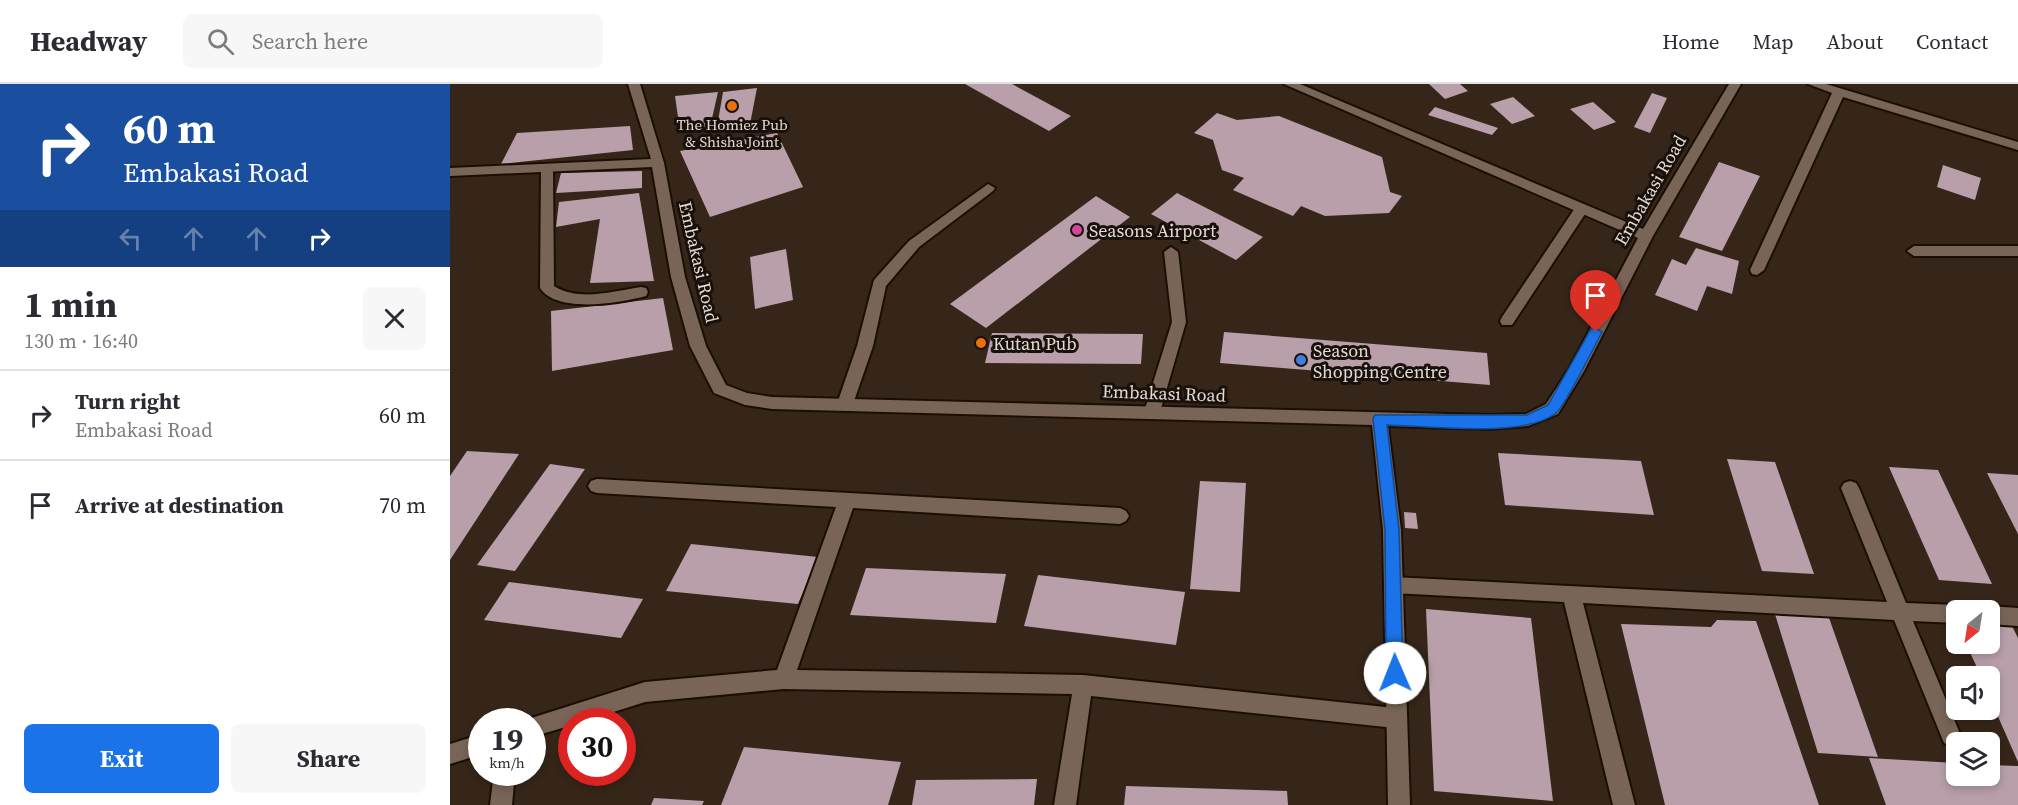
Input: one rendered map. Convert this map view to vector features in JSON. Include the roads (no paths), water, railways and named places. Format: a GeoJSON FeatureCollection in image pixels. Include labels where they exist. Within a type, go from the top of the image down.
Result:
{"type":"FeatureCollection","features":[{"type":"Feature","properties":{"kind":"street","name":"Embakasi Road"},"geometry":{"type":"LineString","coordinates":[[634,84],[658,163],[678,277],[698,346],[720,389],[745,399],[772,403],[1489,422],[1528,420],[1552,409],[1576,371],[1646,236],[1735,84]]}},
{"type":"Feature","properties":{"kind":"street"},"geometry":{"type":"LineString","coordinates":[[1290,84],[1646,236]]}},
{"type":"Feature","properties":{"kind":"street"},"geometry":{"type":"LineString","coordinates":[[1814,84],[2018,146]]}},
{"type":"Feature","properties":{"kind":"street"},"geometry":{"type":"LineString","coordinates":[[1757,270],[1839,92]]}},
{"type":"Feature","properties":{"kind":"street"},"geometry":{"type":"LineString","coordinates":[[450,172],[658,163]]}},
{"type":"Feature","properties":{"kind":"street"},"geometry":{"type":"LineString","coordinates":[[547,168],[547,288],[558,297],[572,298],[640,292]]}},
{"type":"Feature","properties":{"kind":"street"},"geometry":{"type":"LineString","coordinates":[[845,404],[865,346],[879,284],[914,244],[988,188]]}},
{"type":"Feature","properties":{"kind":"street"},"geometry":{"type":"LineString","coordinates":[[1507,321],[1582,208]]}},
{"type":"Feature","properties":{"kind":"street"},"geometry":{"type":"LineString","coordinates":[[1914,251],[2018,251]]}},
{"type":"Feature","properties":{"kind":"street"},"geometry":{"type":"LineString","coordinates":[[1152,412],[1179,322],[1172,252]]}},
{"type":"Feature","properties":{"kind":"street"},"geometry":{"type":"LineString","coordinates":[[1379,419],[1392,530],[1395,718],[1400,805]]}},
{"type":"Feature","properties":{"kind":"street"},"geometry":{"type":"LineString","coordinates":[[597,486],[1120,516]]}},
{"type":"Feature","properties":{"kind":"street"},"geometry":{"type":"LineString","coordinates":[[1850,488],[1949,732]]}},
{"type":"Feature","properties":{"kind":"street"},"geometry":{"type":"LineString","coordinates":[[784,679],[847,499]]}},
{"type":"Feature","properties":{"kind":"street"},"geometry":{"type":"LineString","coordinates":[[1393,585],[1946,613]]}},
{"type":"Feature","properties":{"kind":"street"},"geometry":{"type":"LineString","coordinates":[[1571,594],[1624,805]]}},
{"type":"Feature","properties":{"kind":"street"},"geometry":{"type":"LineString","coordinates":[[2000,616],[2018,617]]}},
{"type":"Feature","properties":{"kind":"street"},"geometry":{"type":"LineString","coordinates":[[546,723],[645,692],[784,679],[1083,685],[1395,718]]}},
{"type":"Feature","properties":{"kind":"street"},"geometry":{"type":"LineString","coordinates":[[1065,805],[1083,685]]}},
{"type":"Feature","properties":{"kind":"street"},"geometry":{"type":"LineString","coordinates":[[450,754],[468,748]]}},
{"type":"Feature","properties":{"kind":"street"},"geometry":{"type":"LineString","coordinates":[[501,805],[503,786]]}},
{"type":"Feature","properties":{"kind":"place","name":"The Homiez Pub & Shisha Joint"},"geometry":{"type":"Point","coordinates":[732,106]}},
{"type":"Feature","properties":{"kind":"place","name":"Seasons Airport"},"geometry":{"type":"Point","coordinates":[1077,230]}},
{"type":"Feature","properties":{"kind":"place","name":"Kutan Pub"},"geometry":{"type":"Point","coordinates":[981,343]}},
{"type":"Feature","properties":{"kind":"place","name":"Season Shopping Centre"},"geometry":{"type":"Point","coordinates":[1301,360]}}]}
